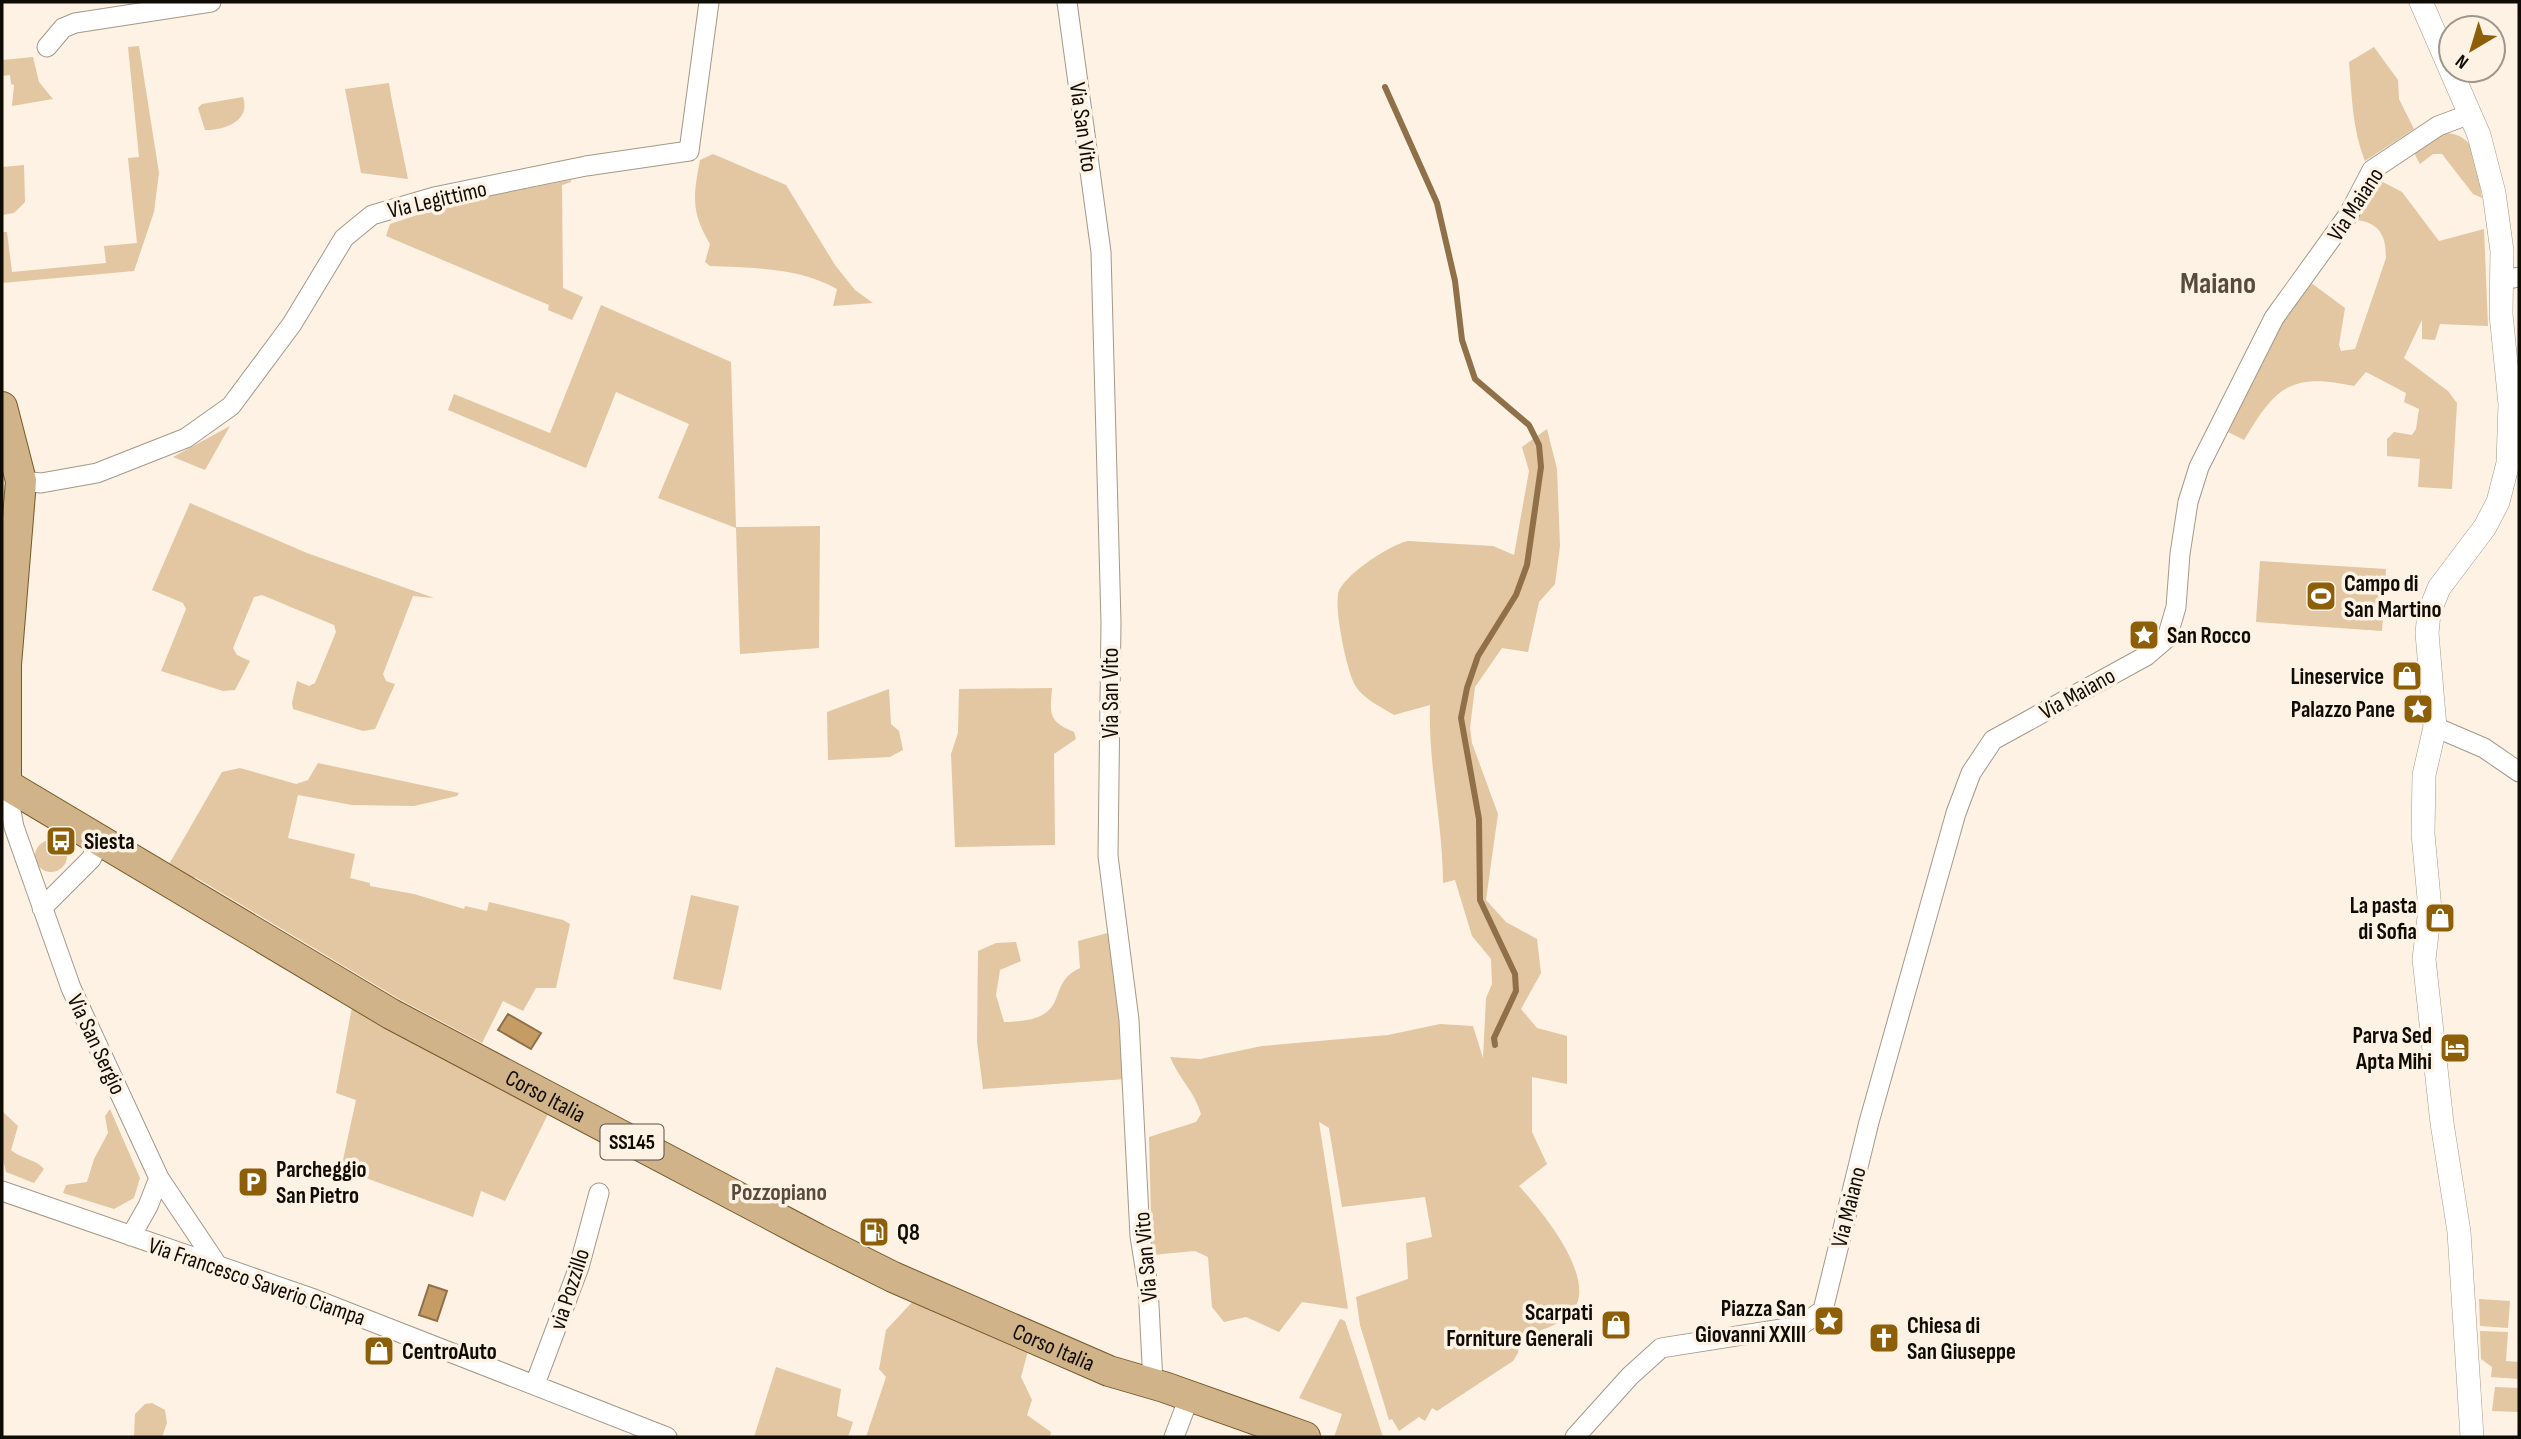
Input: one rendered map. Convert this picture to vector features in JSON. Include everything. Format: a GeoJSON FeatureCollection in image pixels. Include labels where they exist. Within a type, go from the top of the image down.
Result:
{"type":"FeatureCollection","features":[{"type":"Feature","properties":{"kind":"main road"},"geometry":{"type":"LineString","coordinates":[[2,407],[21,481],[6,665],[4,783]]}},
{"type":"Feature","properties":{"kind":"main road","name":"Corso Italia"},"geometry":{"type":"LineString","coordinates":[[4,783],[391,1014],[817,1239],[893,1277],[1057,1350],[1109,1371],[1190,1395],[1305,1437]]}},
{"type":"Feature","properties":{"kind":"street"},"geometry":{"type":"LineString","coordinates":[[47,47],[63,28],[75,23],[211,2]]}},
{"type":"Feature","properties":{"kind":"street","name":"Via Legittimo"},"geometry":{"type":"LineString","coordinates":[[21,481],[41,483],[97,473],[186,438],[231,406],[292,324],[344,238],[372,215],[434,197],[586,166],[689,151],[709,2]]}},
{"type":"Feature","properties":{"kind":"street","name":"Via San Vito"},"geometry":{"type":"LineString","coordinates":[[1067,2],[1101,252],[1111,622],[1108,856],[1129,1020],[1140,1236],[1148,1286],[1153,1383]]}},
{"type":"Feature","properties":{"kind":"street"},"geometry":{"type":"LineString","coordinates":[[2421,2],[2470,114],[2487,162],[2511,278],[2501,314],[2510,404],[2508,463],[2491,516],[2439,588],[2429,613],[2427,649],[2435,727],[2424,775],[2423,834],[2430,909],[2424,959],[2442,1123],[2459,1232],[2472,1437]]}},
{"type":"Feature","properties":{"kind":"street","name":"Via Maiano"},"geometry":{"type":"LineString","coordinates":[[1575,1437],[1630,1376],[1661,1348],[1800,1326],[1823,1310],[1871,1112],[1956,813],[1971,773],[1993,740],[2157,649],[2167,638],[2176,607],[2180,554],[2195,478],[2274,318],[2349,214],[2372,170],[2438,126],[2470,114]]}},
{"type":"Feature","properties":{"kind":"street"},"geometry":{"type":"LineString","coordinates":[[2435,727],[2484,748],[2519,772]]}},
{"type":"Feature","properties":{"kind":"street","name":"Via San Sergio"},"geometry":{"type":"LineString","coordinates":[[4,783],[14,827],[71,988],[159,1178],[218,1266]]}},
{"type":"Feature","properties":{"kind":"street"},"geometry":{"type":"LineString","coordinates":[[42,908],[92,859],[100,842]]}},
{"type":"Feature","properties":{"kind":"street"},"geometry":{"type":"LineString","coordinates":[[131,1236],[148,1206],[159,1178]]}},
{"type":"Feature","properties":{"kind":"street","name":"Via Francesco Saverio Ciampa"},"geometry":{"type":"LineString","coordinates":[[2,1191],[218,1266],[535,1384],[667,1437]]}},
{"type":"Feature","properties":{"kind":"street","name":"via Pozzillo"},"geometry":{"type":"LineString","coordinates":[[535,1384],[579,1267],[599,1193]]}},
{"type":"Feature","properties":{"kind":"street"},"geometry":{"type":"LineString","coordinates":[[1174,1437],[1190,1395]]}},
{"type":"Feature","properties":{"kind":"shaded area"},"geometry":{"type":"Polygon","coordinates":[[[139,46],[159,173],[154,212],[134,271],[2,283],[2,232],[7,232],[12,272],[106,263],[104,246],[137,243],[128,158],[139,157],[128,47],[139,46]]]}},
{"type":"Feature","properties":{"kind":"shaded area"},"geometry":{"type":"Polygon","coordinates":[[[2374,47],[2398,80],[2399,99],[2414,129],[2365,161],[2355,125],[2349,62],[2374,47]]]}},
{"type":"Feature","properties":{"kind":"shaded area"},"geometry":{"type":"Polygon","coordinates":[[[33,57],[39,82],[53,99],[12,106],[14,85],[11,84],[10,75],[2,76],[2,60],[33,57]]]}},
{"type":"Feature","properties":{"kind":"shaded area"},"geometry":{"type":"Polygon","coordinates":[[[389,83],[408,179],[361,173],[345,89],[389,83]]]}},
{"type":"Feature","properties":{"kind":"shaded area"},"geometry":{"type":"Polygon","coordinates":[[[243,97],[243,112],[240,118],[228,126],[205,130],[198,108],[202,104],[243,97]]]}},
{"type":"Feature","properties":{"kind":"shaded area"},"geometry":{"type":"Polygon","coordinates":[[[2442,133],[2454,134],[2470,145],[2478,164],[2482,198],[2473,194],[2442,154],[2433,154],[2420,164],[2413,151],[2442,133]]]}},
{"type":"Feature","properties":{"kind":"shaded area"},"geometry":{"type":"Polygon","coordinates":[[[713,154],[786,185],[835,265],[855,290],[873,303],[833,306],[837,289],[807,276],[775,270],[710,266],[705,262],[710,244],[699,223],[695,194],[700,160],[713,154]]]}},
{"type":"Feature","properties":{"kind":"shaded area"},"geometry":{"type":"Polygon","coordinates":[[[24,165],[25,202],[14,213],[2,215],[2,167],[24,165]]]}},
{"type":"Feature","properties":{"kind":"shaded area"},"geometry":{"type":"Polygon","coordinates":[[[571,180],[562,185],[563,288],[583,297],[572,320],[548,310],[549,305],[386,236],[390,224],[435,209],[435,206],[571,180]]]}},
{"type":"Feature","properties":{"kind":"shaded area"},"geometry":{"type":"Polygon","coordinates":[[[2379,180],[2402,192],[2439,241],[2484,229],[2488,326],[2440,324],[2435,340],[2422,339],[2422,320],[2404,358],[2448,391],[2457,403],[2452,489],[2418,487],[2420,459],[2387,456],[2387,439],[2394,432],[2412,435],[2416,429],[2419,409],[2404,402],[2406,393],[2366,372],[2354,386],[2314,381],[2287,388],[2265,408],[2244,440],[2228,432],[2277,330],[2310,282],[2345,308],[2339,345],[2341,351],[2355,349],[2386,258],[2385,243],[2380,232],[2371,224],[2357,220],[2379,180]]]}},
{"type":"Feature","properties":{"kind":"shaded area"},"geometry":{"type":"Polygon","coordinates":[[[601,305],[731,362],[736,527],[820,526],[819,648],[740,654],[736,528],[658,498],[689,424],[616,392],[586,468],[448,410],[454,394],[550,433],[601,305]]]}},
{"type":"Feature","properties":{"kind":"shaded area"},"geometry":{"type":"Polygon","coordinates":[[[230,426],[205,470],[173,457],[230,426]]]}},
{"type":"Feature","properties":{"kind":"shaded area"},"geometry":{"type":"Polygon","coordinates":[[[1547,429],[1557,469],[1560,546],[1555,584],[1539,602],[1528,652],[1502,648],[1475,687],[1470,728],[1472,743],[1498,814],[1486,900],[1506,922],[1537,939],[1541,973],[1521,1009],[1537,1028],[1567,1036],[1567,1084],[1532,1077],[1532,1132],[1547,1164],[1519,1186],[1564,1246],[1573,1264],[1579,1298],[1567,1317],[1548,1328],[1520,1338],[1518,1353],[1513,1361],[1437,1411],[1432,1408],[1425,1421],[1419,1417],[1399,1431],[1392,1419],[1389,1420],[1360,1325],[1356,1297],[1408,1279],[1406,1243],[1432,1237],[1425,1197],[1342,1207],[1329,1128],[1319,1122],[1348,1309],[1302,1302],[1279,1332],[1246,1317],[1224,1322],[1212,1307],[1208,1257],[1195,1251],[1152,1255],[1149,1137],[1196,1122],[1201,1114],[1170,1057],[1200,1059],[1262,1046],[1388,1035],[1440,1024],[1473,1026],[1483,1058],[1486,998],[1492,984],[1491,959],[1472,936],[1455,880],[1443,883],[1431,750],[1430,705],[1394,715],[1360,692],[1353,681],[1344,652],[1337,603],[1338,595],[1347,579],[1367,562],[1400,543],[1408,541],[1493,546],[1514,555],[1529,471],[1522,447],[1547,429]]]}},
{"type":"Feature","properties":{"kind":"shaded area"},"geometry":{"type":"Polygon","coordinates":[[[190,503],[307,553],[434,598],[413,596],[383,674],[386,681],[395,684],[375,729],[363,731],[293,709],[297,681],[309,686],[315,683],[336,632],[334,625],[262,595],[254,597],[233,648],[237,655],[250,661],[235,690],[223,691],[161,671],[186,609],[183,603],[152,590],[190,503]]]}},
{"type":"Feature","properties":{"kind":"shaded area","name":"Campo di San Martino"},"geometry":{"type":"Polygon","coordinates":[[[2260,561],[2386,569],[2382,631],[2256,622],[2260,561]]]}},
{"type":"Feature","properties":{"kind":"shaded area"},"geometry":{"type":"Polygon","coordinates":[[[1052,688],[1052,716],[1059,724],[1074,732],[1076,739],[1054,754],[1055,845],[955,847],[951,754],[958,733],[959,689],[1052,688]]]}},
{"type":"Feature","properties":{"kind":"shaded area"},"geometry":{"type":"Polygon","coordinates":[[[889,689],[891,724],[899,731],[903,750],[890,757],[828,760],[827,712],[889,689]]]}},
{"type":"Feature","properties":{"kind":"shaded area"},"geometry":{"type":"Polygon","coordinates":[[[318,763],[459,793],[457,796],[414,806],[352,805],[298,795],[288,838],[355,854],[350,878],[370,883],[370,886],[414,894],[464,909],[465,906],[487,911],[489,902],[563,920],[570,924],[556,988],[536,988],[523,1011],[503,1001],[482,1043],[399,999],[195,877],[192,881],[168,866],[222,772],[240,768],[296,784],[308,780],[318,763]]]}},
{"type":"Feature","properties":{"kind":"shaded area"},"geometry":{"type":"Polygon","coordinates":[[[51,840],[62,845],[67,856],[62,867],[51,872],[40,867],[35,856],[40,845],[51,840]]]}},
{"type":"Feature","properties":{"kind":"shaded area"},"geometry":{"type":"Polygon","coordinates":[[[691,895],[739,906],[721,990],[673,979],[691,895]]]}},
{"type":"Feature","properties":{"kind":"shaded area"},"geometry":{"type":"Polygon","coordinates":[[[1111,932],[1125,1079],[983,1089],[977,1042],[978,951],[996,943],[1016,942],[1021,961],[1000,970],[996,995],[1004,1022],[1027,1020],[1041,1016],[1050,1009],[1062,983],[1080,968],[1078,941],[1111,932]]]}},
{"type":"Feature","properties":{"kind":"shaded area"},"geometry":{"type":"Polygon","coordinates":[[[352,1007],[548,1114],[505,1201],[481,1191],[473,1217],[341,1169],[356,1100],[336,1093],[352,1007]]]}},
{"type":"Feature","properties":{"kind":"shaded area"},"geometry":{"type":"Polygon","coordinates":[[[508,1014],[541,1033],[531,1049],[498,1030],[508,1014]]]}},
{"type":"Feature","properties":{"kind":"shaded area"},"geometry":{"type":"Polygon","coordinates":[[[110,1109],[140,1178],[134,1198],[114,1209],[63,1193],[66,1185],[87,1182],[94,1159],[108,1133],[105,1116],[110,1109]]]}},
{"type":"Feature","properties":{"kind":"shaded area"},"geometry":{"type":"Polygon","coordinates":[[[2,1111],[18,1126],[11,1150],[44,1169],[34,1183],[6,1172],[2,1155],[2,1111]]]}},
{"type":"Feature","properties":{"kind":"shaded area"},"geometry":{"type":"Polygon","coordinates":[[[429,1285],[447,1291],[437,1321],[419,1315],[429,1285]]]}},
{"type":"Feature","properties":{"kind":"shaded area"},"geometry":{"type":"Polygon","coordinates":[[[915,1299],[1028,1351],[1021,1377],[1032,1400],[1027,1415],[1051,1432],[1050,1437],[866,1437],[886,1377],[879,1369],[886,1330],[915,1299]]]}},
{"type":"Feature","properties":{"kind":"shaded area"},"geometry":{"type":"Polygon","coordinates":[[[2479,1299],[2510,1301],[2508,1328],[2480,1326],[2479,1299]]]}},
{"type":"Feature","properties":{"kind":"shaded area"},"geometry":{"type":"Polygon","coordinates":[[[1340,1319],[1345,1321],[1383,1437],[1334,1437],[1342,1414],[1299,1398],[1340,1319]]]}},
{"type":"Feature","properties":{"kind":"shaded area"},"geometry":{"type":"Polygon","coordinates":[[[2480,1331],[2508,1332],[2506,1361],[2519,1362],[2519,1379],[2491,1377],[2492,1367],[2481,1359],[2480,1331]]]}},
{"type":"Feature","properties":{"kind":"shaded area"},"geometry":{"type":"Polygon","coordinates":[[[776,1367],[841,1389],[837,1416],[853,1422],[848,1437],[754,1437],[776,1367]]]}},
{"type":"Feature","properties":{"kind":"shaded area"},"geometry":{"type":"Polygon","coordinates":[[[2495,1387],[2519,1388],[2519,1412],[2492,1411],[2495,1387]]]}},
{"type":"Feature","properties":{"kind":"shaded area"},"geometry":{"type":"Polygon","coordinates":[[[152,1403],[165,1410],[167,1423],[162,1437],[134,1437],[135,1414],[145,1404],[152,1403]]]}},
{"type":"Feature","properties":{"kind":"waterway"},"geometry":{"type":"LineString","coordinates":[[1385,87],[1437,203],[1455,281],[1462,340],[1475,379],[1529,425],[1539,445],[1541,467],[1527,565],[1516,595],[1478,656],[1467,688],[1461,718],[1479,819],[1480,900],[1515,974],[1516,991],[1494,1038],[1495,1045]]}},
{"type":"Feature","properties":{"kind":"place","name":"Campo di San Martino"},"geometry":{"type":"Point","coordinates":[2321,596]}},
{"type":"Feature","properties":{"kind":"place","name":"San Rocco"},"geometry":{"type":"Point","coordinates":[2144,635]}},
{"type":"Feature","properties":{"kind":"place","name":"Lineservice"},"geometry":{"type":"Point","coordinates":[2407,676]}},
{"type":"Feature","properties":{"kind":"place","name":"Palazzo Pane"},"geometry":{"type":"Point","coordinates":[2418,709]}},
{"type":"Feature","properties":{"kind":"place","name":"Siesta"},"geometry":{"type":"Point","coordinates":[61,841]}},
{"type":"Feature","properties":{"kind":"place","name":"La pasta di Sofia"},"geometry":{"type":"Point","coordinates":[2440,918]}},
{"type":"Feature","properties":{"kind":"place","name":"Parva Sed Apta Mihi"},"geometry":{"type":"Point","coordinates":[2455,1048]}},
{"type":"Feature","properties":{"kind":"place","name":"Parcheggio San Pietro"},"geometry":{"type":"Point","coordinates":[253,1182]}},
{"type":"Feature","properties":{"kind":"place","name":"Q8"},"geometry":{"type":"Point","coordinates":[874,1232]}},
{"type":"Feature","properties":{"kind":"place","name":"Piazza San Giovanni XXIII"},"geometry":{"type":"Point","coordinates":[1829,1321]}},
{"type":"Feature","properties":{"kind":"place","name":"Scarpati Forniture Generali"},"geometry":{"type":"Point","coordinates":[1616,1325]}},
{"type":"Feature","properties":{"kind":"place","name":"Chiesa di San Giuseppe"},"geometry":{"type":"Point","coordinates":[1884,1338]}},
{"type":"Feature","properties":{"kind":"place","name":"CentroAuto"},"geometry":{"type":"Point","coordinates":[379,1351]}},
{"type":"Feature","properties":{"kind":"district","name":"Maiano"},"geometry":{"type":"Point","coordinates":[2218,283]}},
{"type":"Feature","properties":{"kind":"district","name":"Pozzopiano"},"geometry":{"type":"Point","coordinates":[779,1192]}}]}
